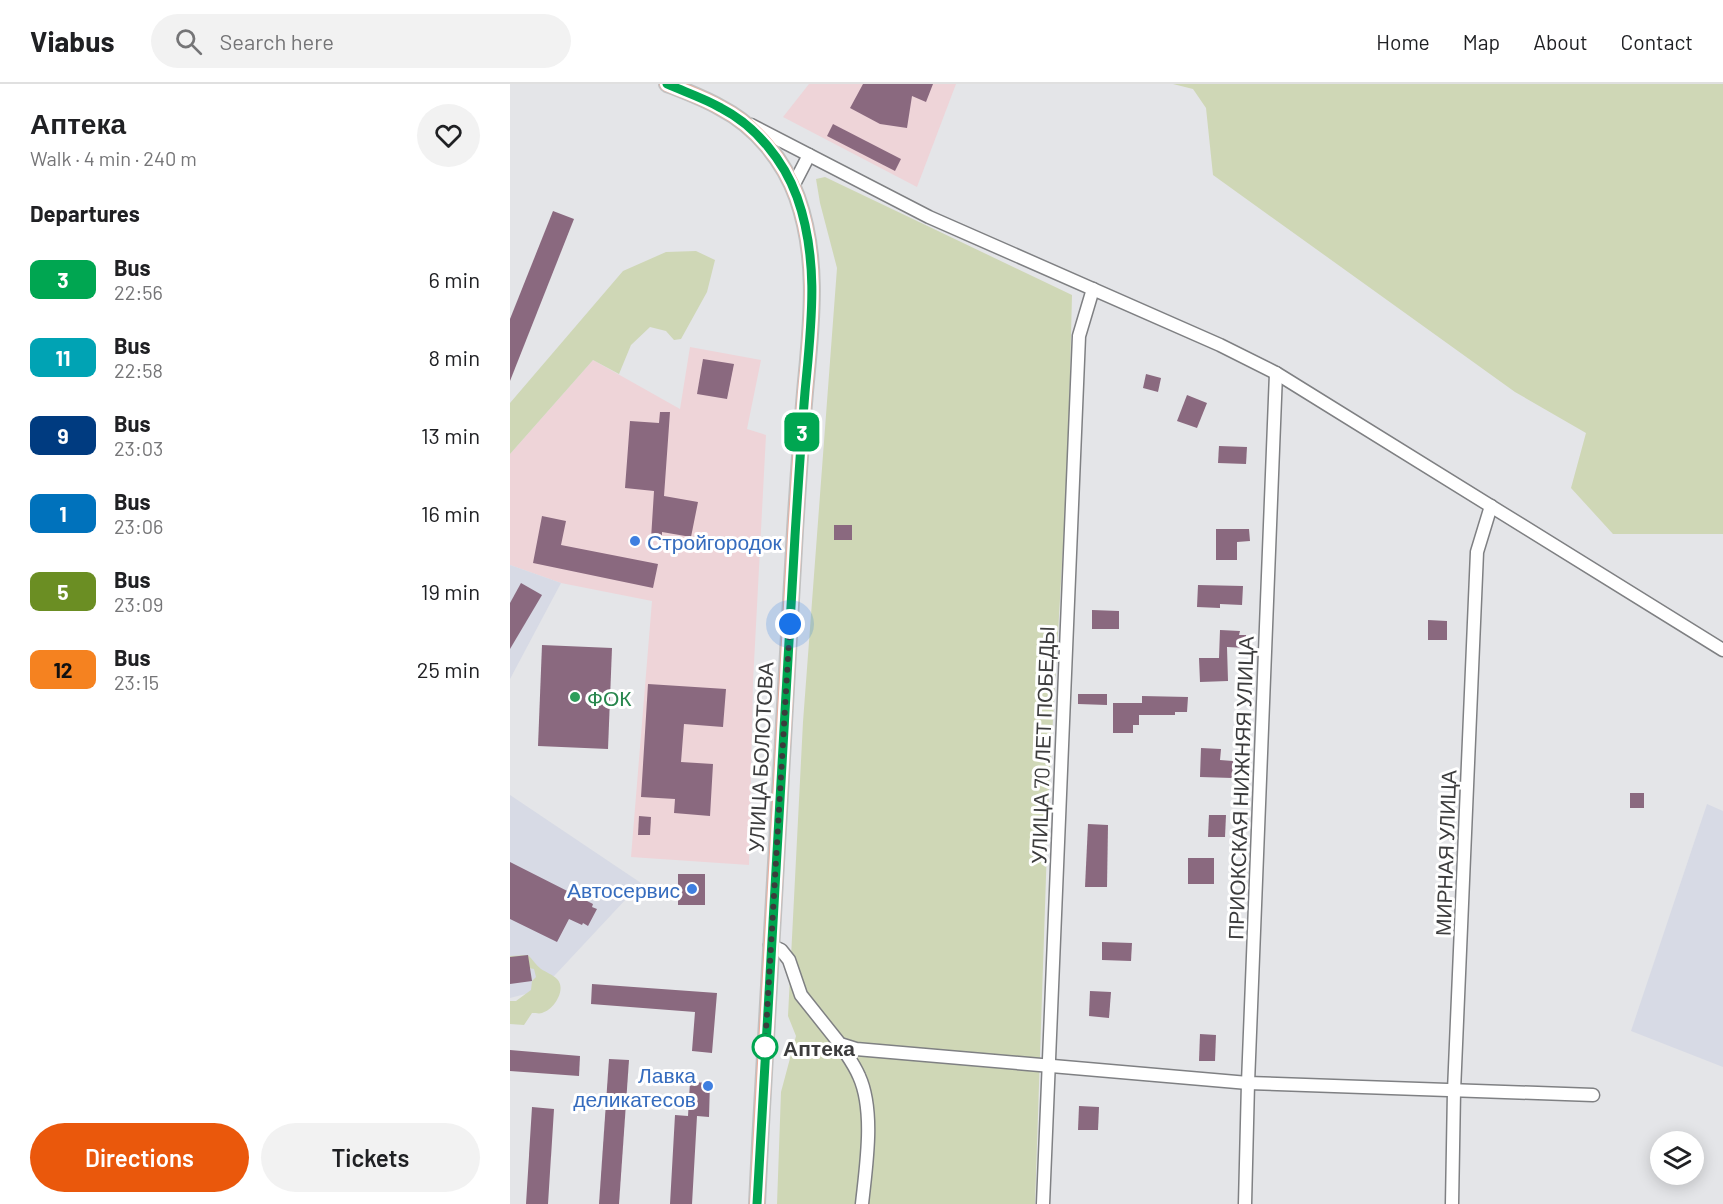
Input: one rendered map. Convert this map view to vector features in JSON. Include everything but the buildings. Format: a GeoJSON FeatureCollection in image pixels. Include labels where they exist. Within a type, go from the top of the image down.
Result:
{"type":"FeatureCollection","features":[{"type":"Feature","properties":{"kind":"main road","name":"УЛИЦА БОЛОТОВА"},"geometry":{"type":"LineString","coordinates":[[667,84],[723,109],[739,119],[772,152],[793,186],[802,212],[811,252],[812,300],[794,543],[757,1204]]}},
{"type":"Feature","properties":{"kind":"street"},"geometry":{"type":"LineString","coordinates":[[739,119],[929,217],[1220,345],[1276,373],[1723,650]]}},
{"type":"Feature","properties":{"kind":"street"},"geometry":{"type":"LineString","coordinates":[[793,186],[809,155]]}},
{"type":"Feature","properties":{"kind":"street","name":"УЛИЦА 70 ЛЕТ ПОБЕДЫ"},"geometry":{"type":"LineString","coordinates":[[1043,1204],[1079,336],[1093,289]]}},
{"type":"Feature","properties":{"kind":"street","name":"ПРИОКСКАЯ НИЖНЯЯ УЛИЦА"},"geometry":{"type":"LineString","coordinates":[[1245,1204],[1276,373]]}},
{"type":"Feature","properties":{"kind":"street","name":"МИРНАЯ УЛИЦА"},"geometry":{"type":"LineString","coordinates":[[1452,1204],[1454,1091],[1477,552],[1491,506]]}},
{"type":"Feature","properties":{"kind":"street"},"geometry":{"type":"LineString","coordinates":[[770,945],[781,950],[789,960],[801,995],[840,1044],[858,1074],[867,1109],[867,1162],[862,1204]]}},
{"type":"Feature","properties":{"kind":"street"},"geometry":{"type":"LineString","coordinates":[[840,1044],[856,1049],[1248,1083],[1593,1095]]}},
{"type":"Feature","properties":{"kind":"shaded area"},"geometry":{"type":"Polygon","coordinates":[[[809,84],[956,84],[917,187],[783,117],[809,84]]]}},
{"type":"Feature","properties":{"kind":"shaded area","name":"Стройгородок"},"geometry":{"type":"Polygon","coordinates":[[[690,347],[761,360],[747,429],[766,435],[753,682],[749,865],[631,857],[652,601],[561,583],[510,565],[510,454],[593,360],[680,409],[690,347]]]}},
{"type":"Feature","properties":{"kind":"shaded area"},"geometry":{"type":"Polygon","coordinates":[[[510,565],[561,583],[510,679],[510,565]]]}},
{"type":"Feature","properties":{"kind":"shaded area"},"geometry":{"type":"Polygon","coordinates":[[[510,795],[641,883],[541,990],[510,998],[510,795]]]}},
{"type":"Feature","properties":{"kind":"shaded area"},"geometry":{"type":"Polygon","coordinates":[[[1707,804],[1723,811],[1723,1067],[1631,1031],[1707,804]]]}},
{"type":"Feature","properties":{"kind":"green space"},"geometry":{"type":"Polygon","coordinates":[[[1173,84],[1723,84],[1723,534],[1613,534],[1571,488],[1586,433],[1515,392],[1213,175],[1206,108],[1193,89],[1173,84]]]}},
{"type":"Feature","properties":{"kind":"green space"},"geometry":{"type":"Polygon","coordinates":[[[825,177],[1072,295],[1068,461],[1049,788],[1035,1204],[777,1204],[781,1092],[796,1036],[788,1016],[803,722],[837,268],[816,179],[825,177]]]}},
{"type":"Feature","properties":{"kind":"green space"},"geometry":{"type":"Polygon","coordinates":[[[696,251],[715,260],[707,292],[681,339],[674,340],[666,331],[650,327],[631,345],[619,374],[593,360],[510,454],[510,403],[623,271],[666,252],[696,251]]]}},
{"type":"Feature","properties":{"kind":"green space"},"geometry":{"type":"Polygon","coordinates":[[[528,955],[541,969],[557,979],[560,983],[560,993],[551,1008],[542,1013],[532,1013],[524,1025],[510,1024],[510,1001],[516,1001],[531,990],[532,981],[536,977],[534,969],[529,968],[510,977],[510,956],[528,955]]]}},
{"type":"Feature","properties":{"kind":"bus line","name":"3"},"geometry":{"type":"LineString","coordinates":[[667,84],[699,97],[739,119],[772,152],[789,179],[802,212],[811,252],[813,276],[782,742],[757,1204]]}},
{"type":"Feature","properties":{"kind":"place","name":"Стройгородок"},"geometry":{"type":"Point","coordinates":[635,541]}},
{"type":"Feature","properties":{"kind":"place","name":"ФОК"},"geometry":{"type":"Point","coordinates":[575,697]}},
{"type":"Feature","properties":{"kind":"place","name":"Автосервис"},"geometry":{"type":"Point","coordinates":[692,889]}},
{"type":"Feature","properties":{"kind":"place","name":"Аптека"},"geometry":{"type":"Point","coordinates":[765,1047]}},
{"type":"Feature","properties":{"kind":"place","name":"Лавка деликатесов"},"geometry":{"type":"Point","coordinates":[708,1086]}},
{"type":"Feature","properties":{"kind":"route"},"geometry":{"type":"LineString","coordinates":[[765,1047],[790,624]]}}]}
